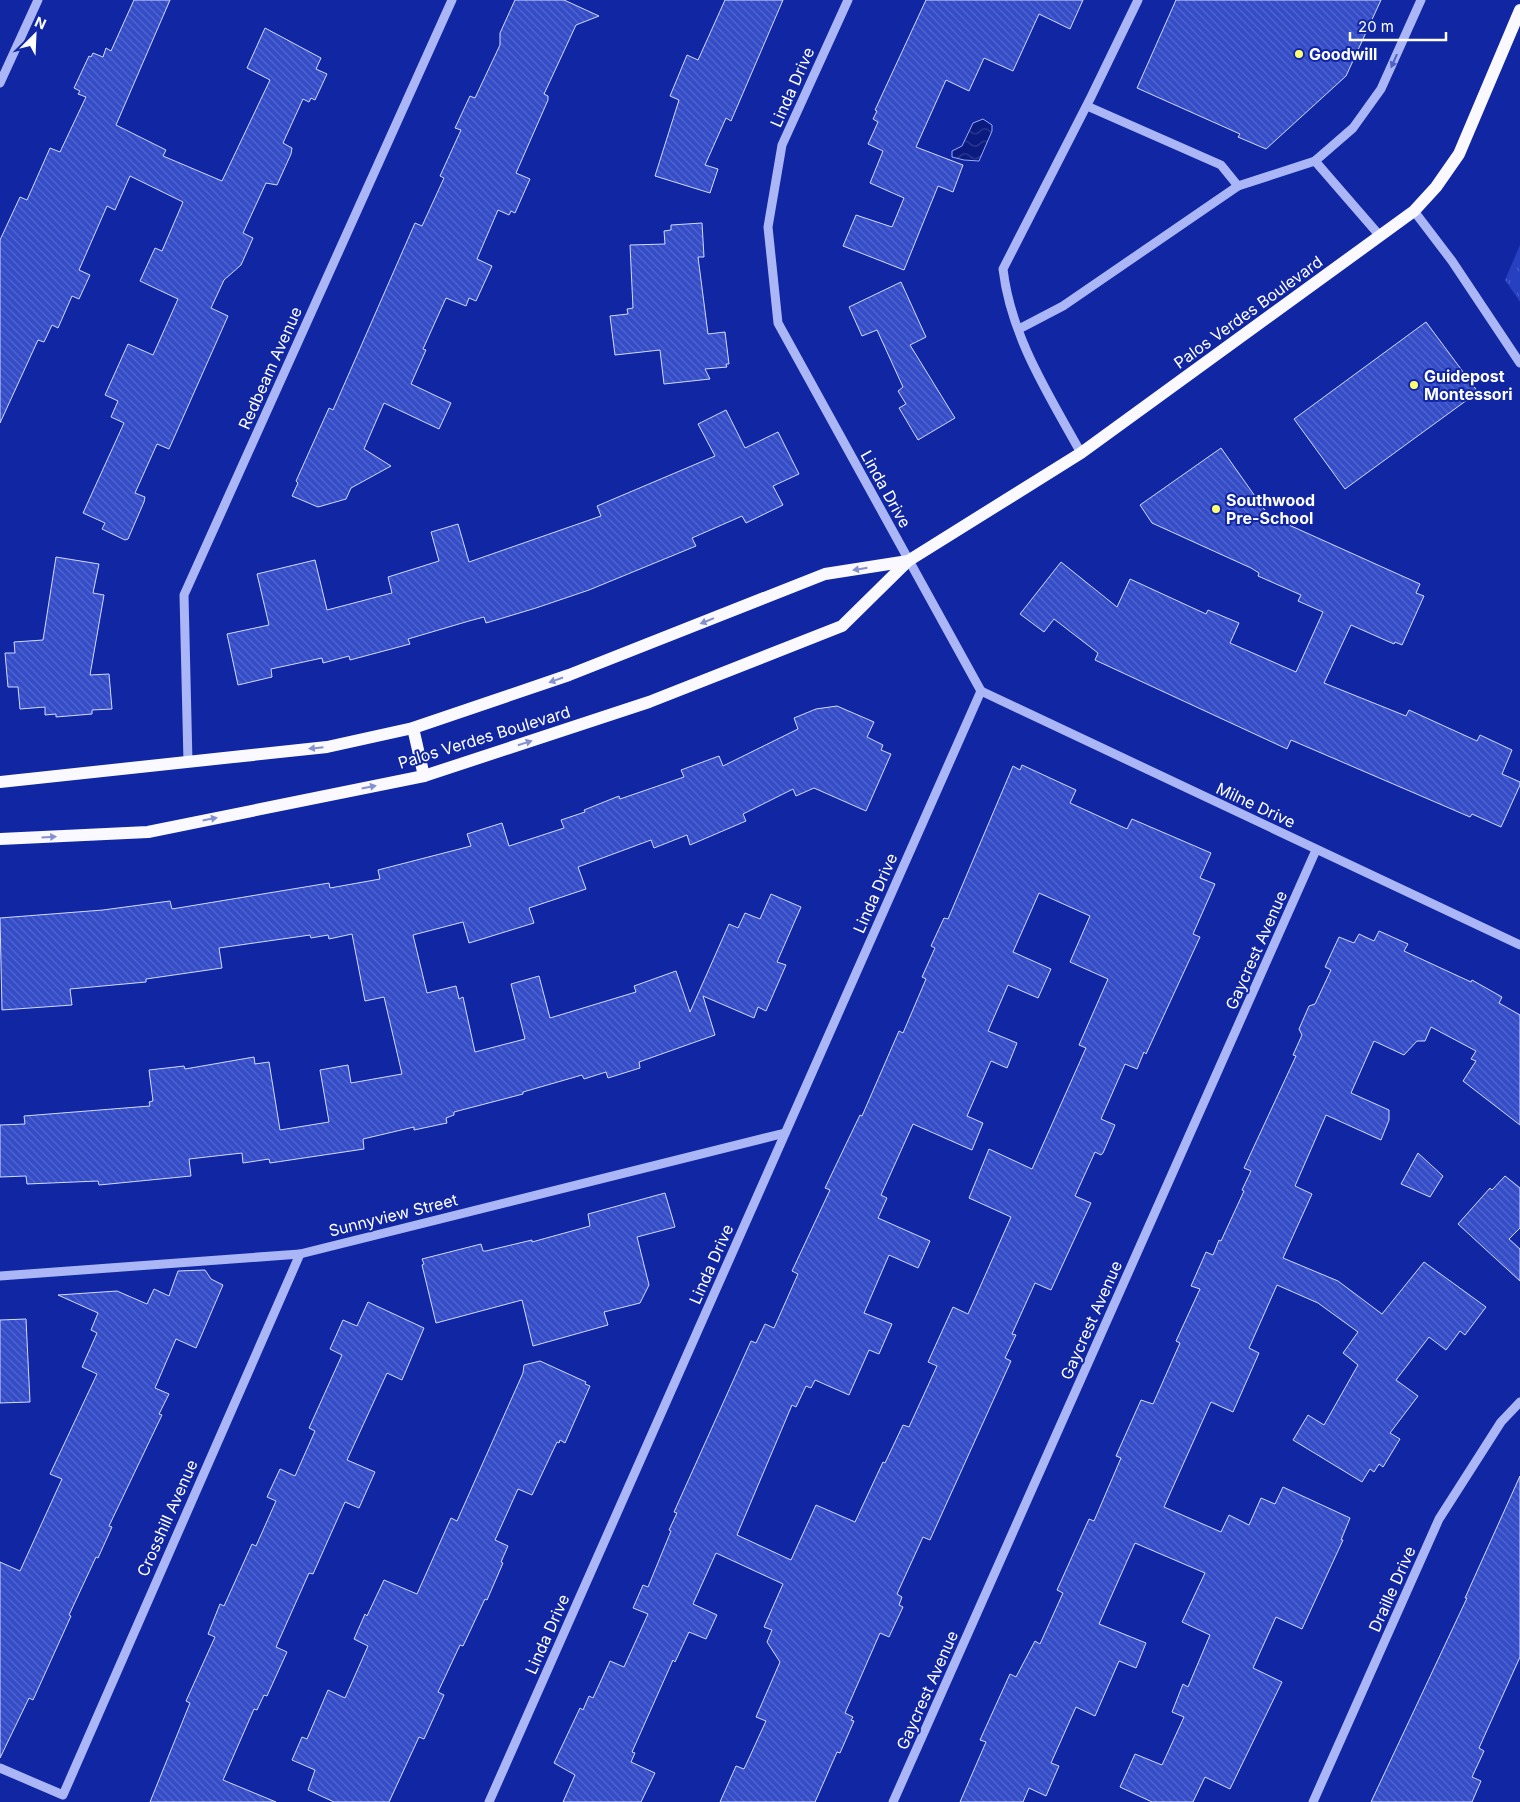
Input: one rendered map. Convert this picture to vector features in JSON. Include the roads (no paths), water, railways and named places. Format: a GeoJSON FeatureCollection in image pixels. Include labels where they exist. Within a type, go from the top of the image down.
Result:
{"type":"FeatureCollection","features":[{"type":"Feature","properties":{"kind":"main road","name":"Palos Verdes Boulevard"},"geometry":{"type":"LineString","coordinates":[[0,840],[148,832],[424,776],[649,702],[842,626],[908,561],[1082,453],[1414,211],[1436,187],[1459,154],[1520,11]]}},
{"type":"Feature","properties":{"kind":"main road","name":"Palos Verdes Boulevard"},"geometry":{"type":"LineString","coordinates":[[0,782],[327,747],[414,728],[569,675],[824,574],[908,561]]}},
{"type":"Feature","properties":{"kind":"main road"},"geometry":{"type":"LineString","coordinates":[[414,728],[424,776]]}},
{"type":"Feature","properties":{"kind":"street"},"geometry":{"type":"LineString","coordinates":[[0,83],[38,0]]}},
{"type":"Feature","properties":{"kind":"street","name":"Redbeam Avenue"},"geometry":{"type":"LineString","coordinates":[[188,762],[184,595],[452,0]]}},
{"type":"Feature","properties":{"kind":"street","name":"Linda Drive"},"geometry":{"type":"LineString","coordinates":[[490,1802],[981,691],[778,323],[768,227],[782,145],[848,0]]}},
{"type":"Feature","properties":{"kind":"street"},"geometry":{"type":"LineString","coordinates":[[1082,453],[1030,361],[1006,292],[1003,269],[1087,106],[1138,0]]}},
{"type":"Feature","properties":{"kind":"street"},"geometry":{"type":"LineString","coordinates":[[1019,329],[1063,306],[1238,186],[1316,161],[1354,128],[1381,89],[1421,0]]}},
{"type":"Feature","properties":{"kind":"street"},"geometry":{"type":"LineString","coordinates":[[1087,106],[1222,164],[1238,186]]}},
{"type":"Feature","properties":{"kind":"street"},"geometry":{"type":"LineString","coordinates":[[1316,161],[1380,236]]}},
{"type":"Feature","properties":{"kind":"street"},"geometry":{"type":"LineString","coordinates":[[1414,211],[1452,261],[1520,363]]}},
{"type":"Feature","properties":{"kind":"street","name":"Milne Drive"},"geometry":{"type":"LineString","coordinates":[[981,691],[1520,945]]}},
{"type":"Feature","properties":{"kind":"street","name":"Gaycrest Avenue"},"geometry":{"type":"LineString","coordinates":[[894,1802],[1316,850]]}},
{"type":"Feature","properties":{"kind":"street","name":"Sunnyview Street"},"geometry":{"type":"LineString","coordinates":[[0,1276],[300,1254],[785,1133]]}},
{"type":"Feature","properties":{"kind":"street","name":"Crosshill Avenue"},"geometry":{"type":"LineString","coordinates":[[0,1768],[63,1795],[300,1254]]}},
{"type":"Feature","properties":{"kind":"street","name":"Draille Drive"},"geometry":{"type":"LineString","coordinates":[[1314,1802],[1439,1519],[1501,1422],[1520,1402]]}},
{"type":"Feature","properties":{"kind":"water"},"geometry":{"type":"Polygon","coordinates":[[[983,119],[992,125],[992,131],[979,161],[952,157],[952,151],[962,146],[973,123],[983,119]]]}},
{"type":"Feature","properties":{"kind":"place","name":"Goodwill"},"geometry":{"type":"Point","coordinates":[1299,54]}},
{"type":"Feature","properties":{"kind":"place","name":"Guidepost Montessori"},"geometry":{"type":"Point","coordinates":[1414,385]}},
{"type":"Feature","properties":{"kind":"place","name":"Southwood Pre-School"},"geometry":{"type":"Point","coordinates":[1216,509]}}]}
